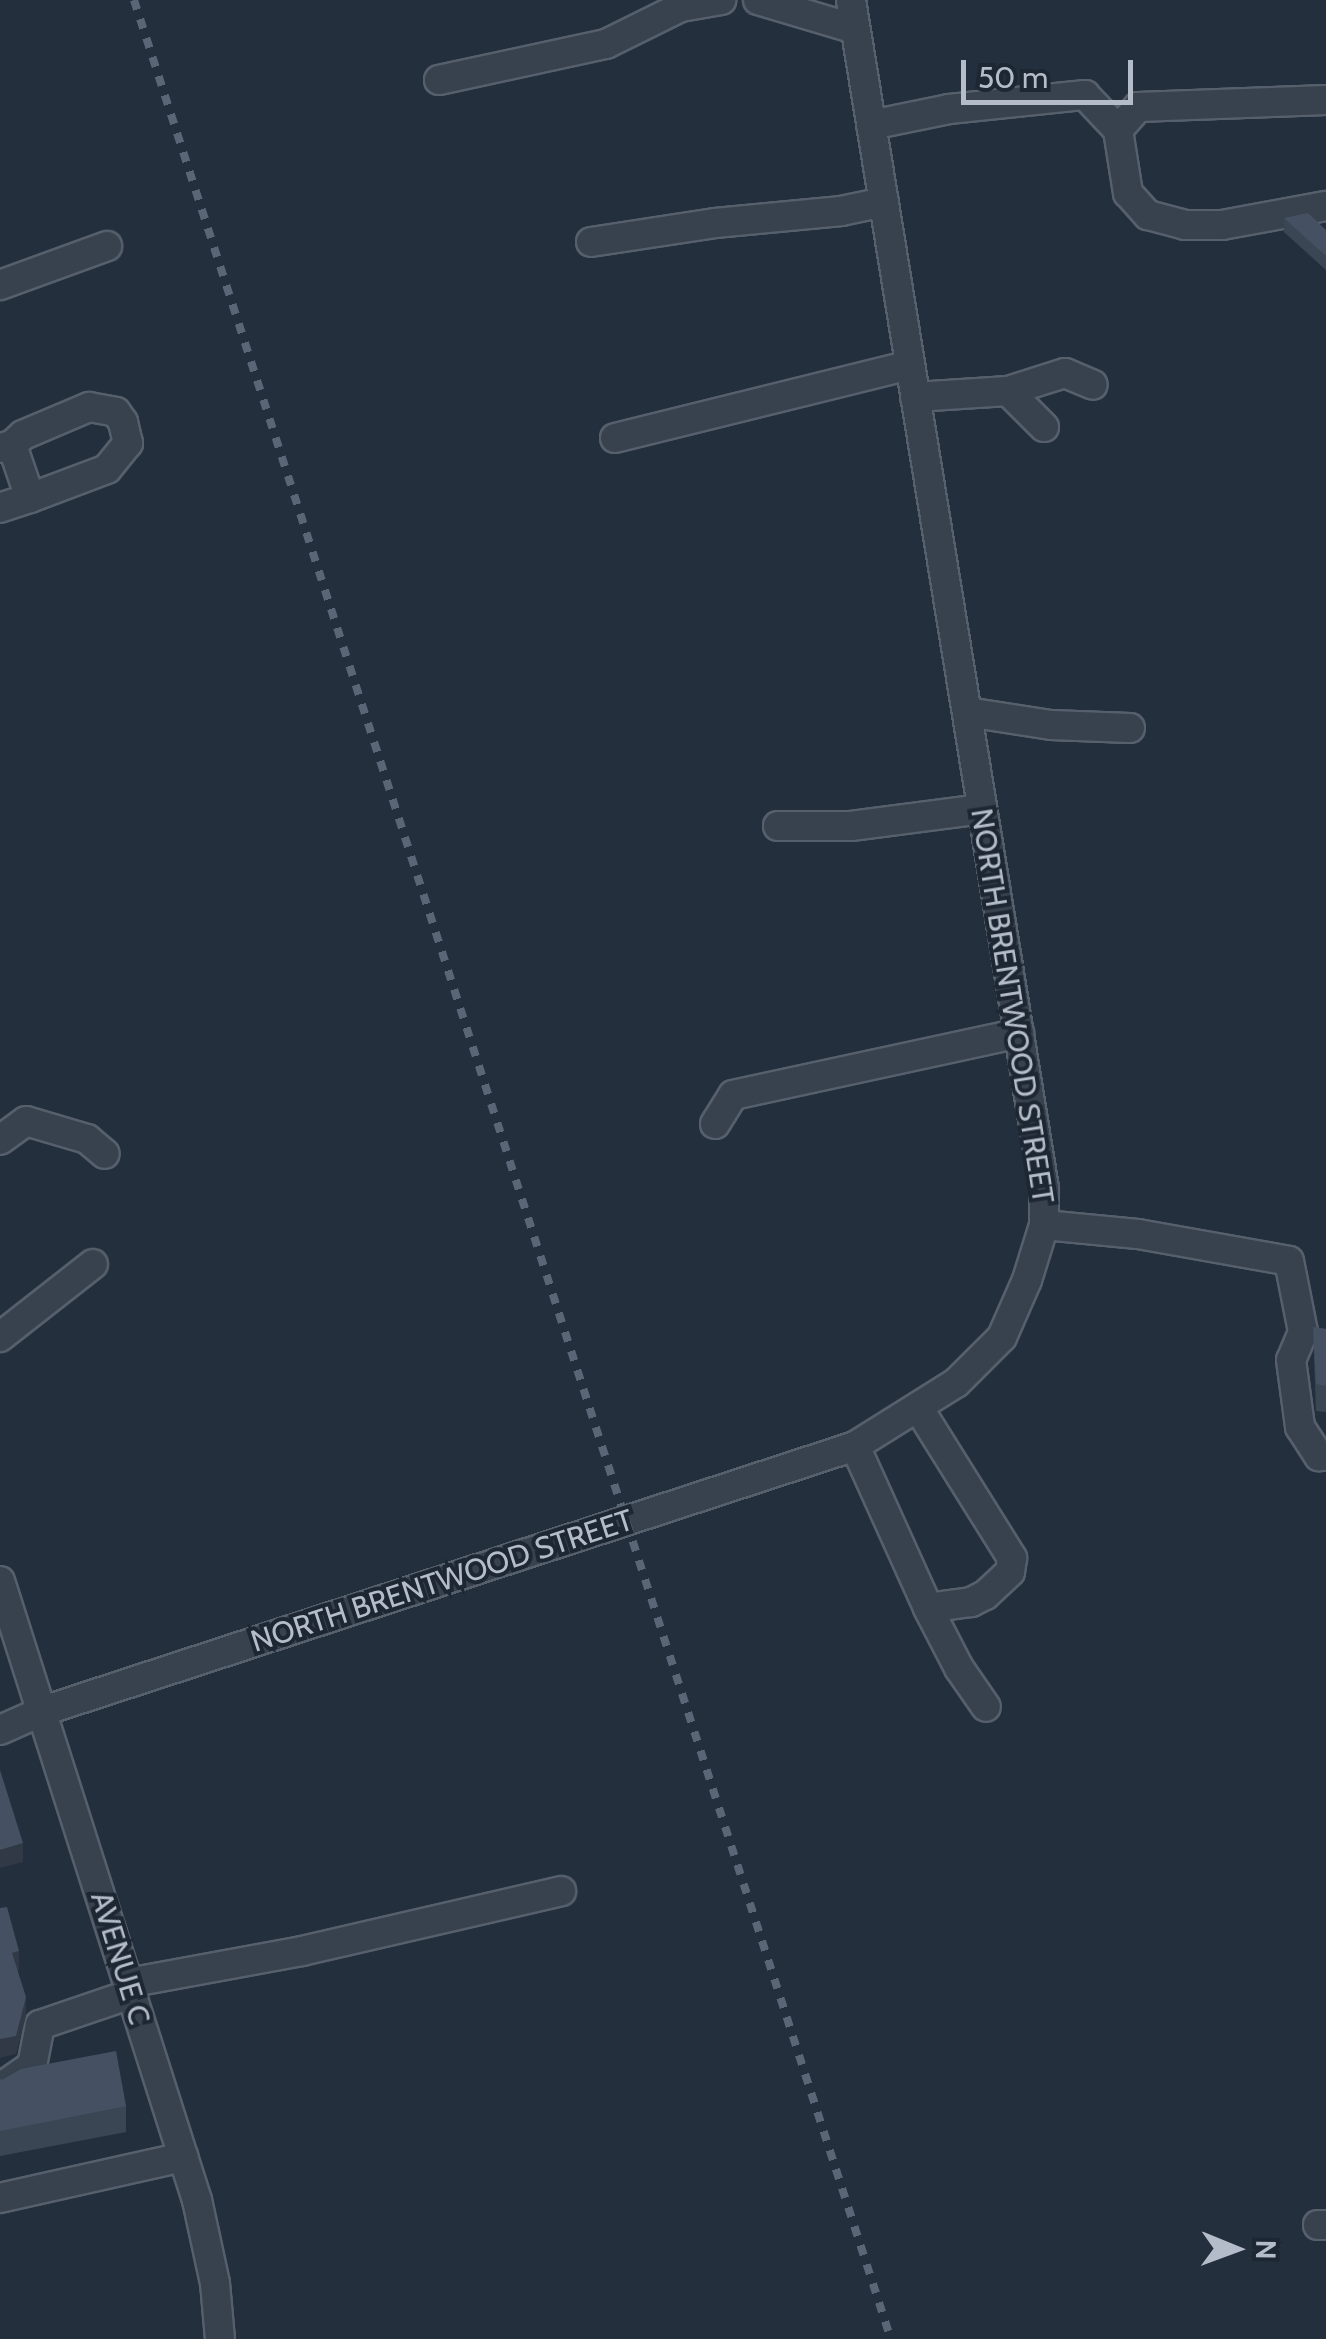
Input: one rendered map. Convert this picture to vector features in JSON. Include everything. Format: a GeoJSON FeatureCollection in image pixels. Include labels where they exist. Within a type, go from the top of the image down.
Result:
{"type":"FeatureCollection","features":[{"type":"Feature","properties":{"kind":"street"},"geometry":{"type":"LineString","coordinates":[[439,80],[606,44],[681,7],[721,0]]}},
{"type":"Feature","properties":{"kind":"street"},"geometry":{"type":"LineString","coordinates":[[758,0],[856,29]]}},
{"type":"Feature","properties":{"kind":"street","name":"NORTH BRENTWOOD STREET"},"geometry":{"type":"LineString","coordinates":[[0,1730],[43,1711],[855,1446],[956,1383],[1002,1337],[1027,1280],[1044,1225],[1044,1188],[851,0]]}},
{"type":"Feature","properties":{"kind":"street"},"geometry":{"type":"LineString","coordinates":[[871,125],[949,109],[1086,96],[1118,130],[1128,193],[1148,215],[1185,225],[1222,225],[1326,206]]}},
{"type":"Feature","properties":{"kind":"street"},"geometry":{"type":"LineString","coordinates":[[1118,130],[1138,107],[1326,100]]}},
{"type":"Feature","properties":{"kind":"street"},"geometry":{"type":"LineString","coordinates":[[591,242],[884,202]]}},
{"type":"Feature","properties":{"kind":"street"},"geometry":{"type":"LineString","coordinates":[[0,284],[107,246]]}},
{"type":"Feature","properties":{"kind":"street"},"geometry":{"type":"LineString","coordinates":[[616,438],[910,365]]}},
{"type":"Feature","properties":{"kind":"street"},"geometry":{"type":"LineString","coordinates":[[915,397],[1008,391],[1065,373],[1093,385]]}},
{"type":"Feature","properties":{"kind":"street"},"geometry":{"type":"LineString","coordinates":[[1008,391],[1044,427]]}},
{"type":"Feature","properties":{"kind":"street"},"geometry":{"type":"LineString","coordinates":[[0,508],[30,498],[107,469],[128,443],[116,412],[88,407],[51,421],[6,446],[30,498]]}},
{"type":"Feature","properties":{"kind":"street"},"geometry":{"type":"LineString","coordinates":[[966,712],[1051,725],[1130,728]]}},
{"type":"Feature","properties":{"kind":"street"},"geometry":{"type":"LineString","coordinates":[[778,826],[851,826],[982,808]]}},
{"type":"Feature","properties":{"kind":"street"},"geometry":{"type":"LineString","coordinates":[[716,1124],[733,1094],[1019,1033]]}},
{"type":"Feature","properties":{"kind":"street"},"geometry":{"type":"LineString","coordinates":[[0,1140],[26,1121],[86,1139],[105,1154]]}},
{"type":"Feature","properties":{"kind":"street"},"geometry":{"type":"LineString","coordinates":[[1044,1225],[1138,1234],[1289,1260],[1303,1332],[1291,1360],[1300,1426],[1319,1456],[1326,1456]]}},
{"type":"Feature","properties":{"kind":"street"},"geometry":{"type":"LineString","coordinates":[[0,1336],[93,1264]]}},
{"type":"Feature","properties":{"kind":"street"},"geometry":{"type":"LineString","coordinates":[[919,1409],[1012,1558],[1010,1572],[985,1595],[972,1602],[928,1608]]}},
{"type":"Feature","properties":{"kind":"street"},"geometry":{"type":"LineString","coordinates":[[855,1446],[928,1608],[959,1668],[986,1707]]}},
{"type":"Feature","properties":{"kind":"street","name":"AVENUE C"},"geometry":{"type":"LineString","coordinates":[[0,1581],[184,2157],[207,2245],[220,2339]]}},
{"type":"Feature","properties":{"kind":"street"},"geometry":{"type":"LineString","coordinates":[[0,2088],[32,2066],[40,2025],[129,1989],[561,1891]]}},
{"type":"Feature","properties":{"kind":"street"},"geometry":{"type":"LineString","coordinates":[[0,2198],[184,2157]]}},
{"type":"Feature","properties":{"kind":"building"},"geometry":{"type":"Polygon","coordinates":[[[1308,213],[1326,230],[1326,256],[1284,218],[1308,213]]]}},
{"type":"Feature","properties":{"kind":"building"},"geometry":{"type":"Polygon","coordinates":[[[1313,1327],[1326,1329],[1326,1386],[1316,1384],[1313,1327]]]}},
{"type":"Feature","properties":{"kind":"building"},"geometry":{"type":"Polygon","coordinates":[[[0,1770],[23,1843],[0,1850],[0,1770]]]}},
{"type":"Feature","properties":{"kind":"building"},"geometry":{"type":"Polygon","coordinates":[[[7,1907],[19,1951],[12,1953],[26,1997],[16,2036],[0,2039],[0,1908],[7,1907]]]}},
{"type":"Feature","properties":{"kind":"building"},"geometry":{"type":"Polygon","coordinates":[[[116,2051],[126,2106],[0,2131],[0,2079],[21,2069],[116,2051]]]}},
{"type":"Feature","properties":{"kind":"railway"},"geometry":{"type":"LineString","coordinates":[[134,0],[891,2339]]}}]}
